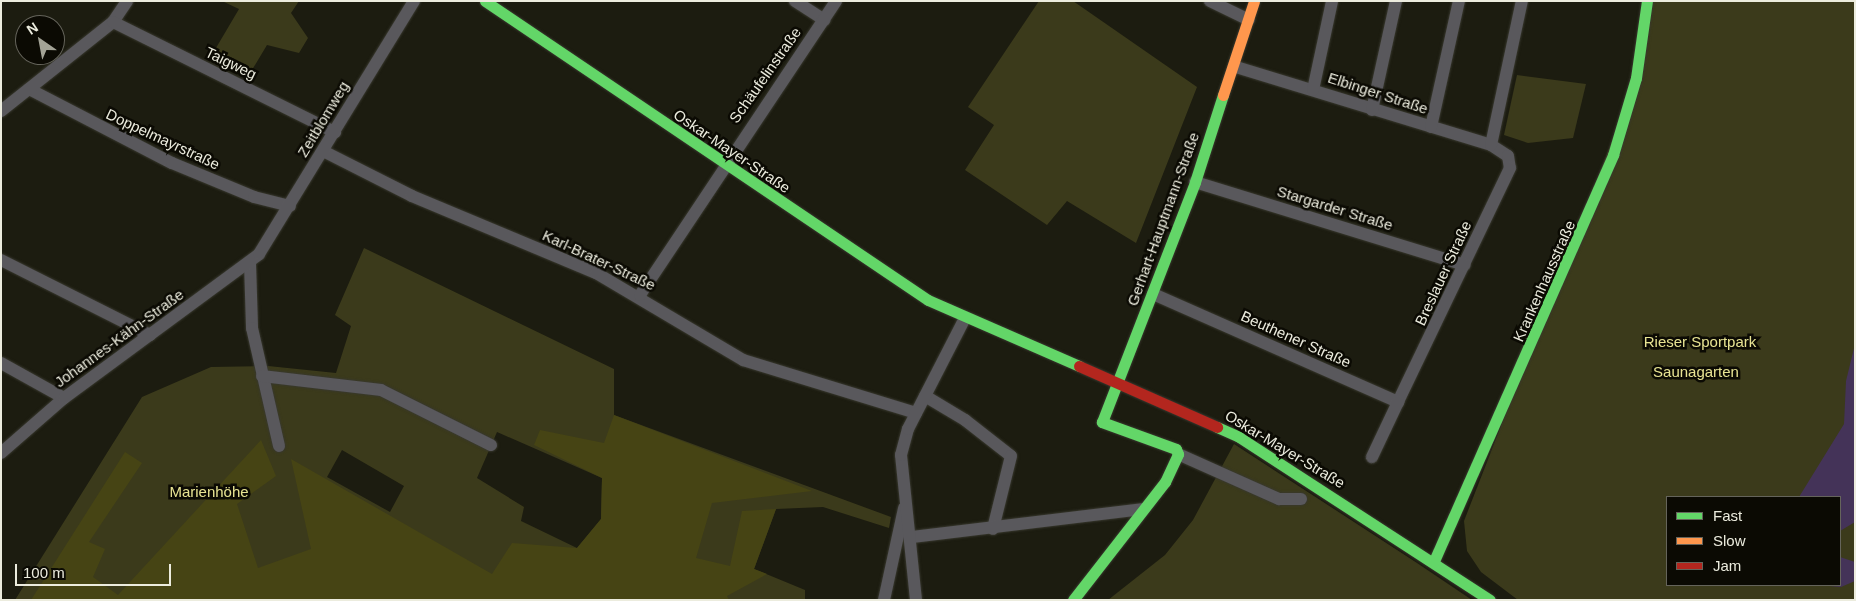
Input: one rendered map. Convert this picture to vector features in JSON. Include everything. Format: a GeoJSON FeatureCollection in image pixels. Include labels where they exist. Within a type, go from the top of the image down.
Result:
{"type":"FeatureCollection","features":[{"type":"Feature","properties":{"kind":"street"},"geometry":{"type":"LineString","coordinates":[[1,111],[114,22],[127,1]]}},
{"type":"Feature","properties":{"kind":"street","name":"Zeitblomweg"},"geometry":{"type":"LineString","coordinates":[[255,258],[290,206],[414,1]]}},
{"type":"Feature","properties":{"kind":"street","name":"Oskar-Mayer-Straße"},"geometry":{"type":"LineString","coordinates":[[486,1],[723,165],[928,300],[966,318],[1115,380],[1239,437],[1434,561],[1490,600]]}},
{"type":"Feature","properties":{"kind":"street"},"geometry":{"type":"LineString","coordinates":[[795,1],[824,20]]}},
{"type":"Feature","properties":{"kind":"street","name":"Schäufelinstraße"},"geometry":{"type":"LineString","coordinates":[[640,295],[723,165],[836,1]]}},
{"type":"Feature","properties":{"kind":"street"},"geometry":{"type":"LineString","coordinates":[[1210,1],[1249,20]]}},
{"type":"Feature","properties":{"kind":"street","name":"Gerhart-Hauptmann-Straße"},"geometry":{"type":"LineString","coordinates":[[1178,454],[1176,449],[1102,422],[1115,380],[1153,294],[1195,182],[1236,67],[1254,1]]}},
{"type":"Feature","properties":{"kind":"street"},"geometry":{"type":"LineString","coordinates":[[1313,90],[1332,1]]}},
{"type":"Feature","properties":{"kind":"street"},"geometry":{"type":"LineString","coordinates":[[1372,110],[1396,1]]}},
{"type":"Feature","properties":{"kind":"street"},"geometry":{"type":"LineString","coordinates":[[1431,127],[1459,1]]}},
{"type":"Feature","properties":{"kind":"street"},"geometry":{"type":"LineString","coordinates":[[1492,145],[1522,1]]}},
{"type":"Feature","properties":{"kind":"street","name":"Krankenhausstraße"},"geometry":{"type":"LineString","coordinates":[[1434,561],[1614,155],[1636,78],[1647,1]]}},
{"type":"Feature","properties":{"kind":"street","name":"Taigweg"},"geometry":{"type":"LineString","coordinates":[[114,22],[334,132]]}},
{"type":"Feature","properties":{"kind":"street","name":"Elbinger Straße"},"geometry":{"type":"LineString","coordinates":[[1236,67],[1492,145],[1508,156]]}},
{"type":"Feature","properties":{"kind":"street","name":"Doppelmayrstraße"},"geometry":{"type":"LineString","coordinates":[[29,88],[172,163],[254,197],[290,206]]}},
{"type":"Feature","properties":{"kind":"street","name":"Karl-Brater-Straße"},"geometry":{"type":"LineString","coordinates":[[323,151],[412,196],[640,295],[743,360],[916,413]]}},
{"type":"Feature","properties":{"kind":"street","name":"Breslauer Straße"},"geometry":{"type":"LineString","coordinates":[[1398,402],[1510,168],[1508,156]]}},
{"type":"Feature","properties":{"kind":"street","name":"Stargarder Straße"},"geometry":{"type":"LineString","coordinates":[[1195,182],[1465,265]]}},
{"type":"Feature","properties":{"kind":"street"},"geometry":{"type":"LineString","coordinates":[[255,258],[252,328],[279,446]]}},
{"type":"Feature","properties":{"kind":"street","name":"Johannes-Kähn-Straße"},"geometry":{"type":"LineString","coordinates":[[1,453],[64,398],[255,258]]}},
{"type":"Feature","properties":{"kind":"street"},"geometry":{"type":"LineString","coordinates":[[1,260],[150,335]]}},
{"type":"Feature","properties":{"kind":"street","name":"Beuthener Straße"},"geometry":{"type":"LineString","coordinates":[[1153,294],[1398,402]]}},
{"type":"Feature","properties":{"kind":"street"},"geometry":{"type":"LineString","coordinates":[[916,600],[912,537],[905,503],[901,455],[916,413],[966,318]]}},
{"type":"Feature","properties":{"kind":"street"},"geometry":{"type":"LineString","coordinates":[[1,363],[64,398]]}},
{"type":"Feature","properties":{"kind":"street"},"geometry":{"type":"LineString","coordinates":[[262,376],[381,390],[491,445]]}},
{"type":"Feature","properties":{"kind":"street"},"geometry":{"type":"LineString","coordinates":[[925,396],[965,420],[1011,456],[993,529]]}},
{"type":"Feature","properties":{"kind":"street"},"geometry":{"type":"LineString","coordinates":[[1372,457],[1398,402]]}},
{"type":"Feature","properties":{"kind":"street"},"geometry":{"type":"LineString","coordinates":[[1073,600],[1165,482],[1178,454],[1279,499],[1300,499]]}},
{"type":"Feature","properties":{"kind":"street"},"geometry":{"type":"LineString","coordinates":[[884,600],[905,503]]}},
{"type":"Feature","properties":{"kind":"street"},"geometry":{"type":"LineString","coordinates":[[912,537],[993,529],[1087,513],[1142,510]]}},
{"type":"Feature","properties":{"kind":"green space"},"geometry":{"type":"Polygon","coordinates":[[[222,1],[299,1],[291,13],[308,38],[299,53],[267,45],[252,70],[213,53],[239,9],[222,1]]]}},
{"type":"Feature","properties":{"kind":"green space"},"geometry":{"type":"Polygon","coordinates":[[[1039,1],[1073,1],[1197,87],[1136,243],[1067,201],[1047,225],[965,170],[994,125],[968,107],[1039,1]]]}},
{"type":"Feature","properties":{"kind":"green space","name":"Rieser Sportpark"},"geometry":{"type":"Polygon","coordinates":[[[1647,1],[1855,1],[1855,600],[1518,600],[1481,572],[1467,551],[1464,521],[1636,79],[1647,1]]]}},
{"type":"Feature","properties":{"kind":"green space"},"geometry":{"type":"Polygon","coordinates":[[[1517,75],[1586,84],[1573,138],[1528,143],[1504,135],[1517,75]]]}},
{"type":"Feature","properties":{"kind":"green space","name":"Marienhöhe"},"geometry":{"type":"Polygon","coordinates":[[[364,248],[614,369],[614,415],[891,517],[889,528],[823,507],[776,509],[754,569],[805,590],[805,600],[15,600],[142,397],[211,367],[268,366],[336,373],[351,326],[335,315],[364,248]],[[497,432],[477,478],[524,507],[521,521],[577,548],[601,519],[602,478],[497,432]],[[342,450],[327,477],[390,512],[404,486],[342,450]]]}},
{"type":"Feature","properties":{"kind":"green space"},"geometry":{"type":"Polygon","coordinates":[[[1234,444],[1472,600],[1108,600],[1165,555],[1193,520],[1234,444]]]}},
{"type":"Feature","properties":{"kind":"shaded area"},"geometry":{"type":"Polygon","coordinates":[[[1855,344],[1855,522],[1841,530],[1841,496],[1800,496],[1844,424],[1846,381],[1855,344]]]}},
{"type":"Feature","properties":{"kind":"shaded area","name":"Marienhöhe"},"geometry":{"type":"Polygon","coordinates":[[[614,415],[812,491],[712,503],[696,558],[730,566],[742,511],[776,509],[754,569],[767,574],[727,596],[729,600],[31,600],[125,452],[142,463],[89,542],[105,549],[93,577],[118,595],[261,440],[276,476],[237,504],[258,568],[311,549],[291,459],[492,574],[512,543],[577,548],[601,519],[602,478],[534,445],[540,430],[604,443],[614,415]]]}},
{"type":"Feature","properties":{"kind":"shaded area"},"geometry":{"type":"Polygon","coordinates":[[[1841,557],[1855,562],[1855,581],[1841,587],[1830,586],[1841,586],[1841,557]]]}},
{"type":"Feature","properties":{"kind":"traffic: fast"},"geometry":{"type":"LineString","coordinates":[[485,1],[928,300],[1079,366]]}},
{"type":"Feature","properties":{"kind":"traffic: fast"},"geometry":{"type":"LineString","coordinates":[[1434,561],[1613,155],[1636,78],[1647,1]]}},
{"type":"Feature","properties":{"kind":"traffic: fast"},"geometry":{"type":"LineString","coordinates":[[1073,600],[1165,482],[1178,454],[1176,449],[1102,422],[1195,182],[1223,95]]}},
{"type":"Feature","properties":{"kind":"traffic: fast"},"geometry":{"type":"LineString","coordinates":[[1217,427],[1239,437],[1490,600]]}},
{"type":"Feature","properties":{"kind":"traffic: slow"},"geometry":{"type":"LineString","coordinates":[[1223,95],[1254,1]]}},
{"type":"Feature","properties":{"kind":"traffic: jam"},"geometry":{"type":"LineString","coordinates":[[1079,366],[1217,427]]}},
{"type":"Feature","properties":{"kind":"park label","name":"Saunagarten"},"geometry":{"type":"Point","coordinates":[1696,372]}}]}
